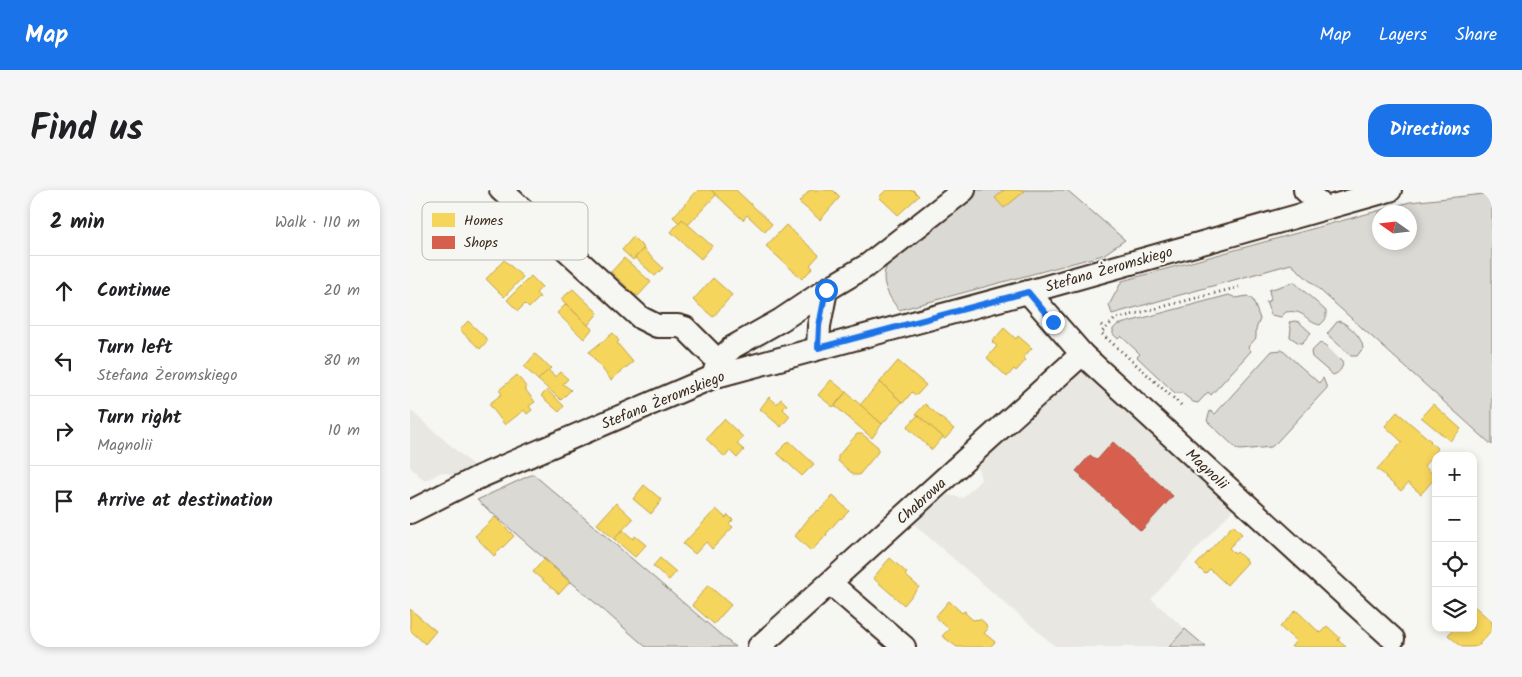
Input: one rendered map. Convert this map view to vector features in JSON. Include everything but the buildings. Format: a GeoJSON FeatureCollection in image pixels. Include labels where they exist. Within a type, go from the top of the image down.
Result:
{"type":"FeatureCollection","features":[{"type":"Feature","properties":{"kind":"street"},"geometry":{"type":"LineString","coordinates":[[501,190],[514,202]]}},
{"type":"Feature","properties":{"kind":"street"},"geometry":{"type":"LineString","coordinates":[[578,260],[641,318],[657,326],[685,328],[715,369],[733,347],[781,320],[868,265],[964,190]]}},
{"type":"Feature","properties":{"kind":"street"},"geometry":{"type":"LineString","coordinates":[[1306,190],[1325,208]]}},
{"type":"Feature","properties":{"kind":"street","name":"Stefana Żeromskiego"},"geometry":{"type":"LineString","coordinates":[[410,512],[477,478],[715,369],[818,348],[1028,292],[1390,190]]}},
{"type":"Feature","properties":{"kind":"street"},"geometry":{"type":"LineString","coordinates":[[818,348],[819,326],[826,290]]}},
{"type":"Feature","properties":{"kind":"street","name":"Magnolii"},"geometry":{"type":"LineString","coordinates":[[1028,292],[1082,354],[1392,639]]}},
{"type":"Feature","properties":{"kind":"street","name":"Chabrowa"},"geometry":{"type":"LineString","coordinates":[[759,647],[1082,354]]}},
{"type":"Feature","properties":{"kind":"street"},"geometry":{"type":"LineString","coordinates":[[830,583],[904,647]]}},
{"type":"Feature","properties":{"kind":"path"},"geometry":{"type":"LineString","coordinates":[[1181,405],[1101,333],[1115,319],[1239,287]]}},
{"type":"Feature","properties":{"kind":"path"},"geometry":{"type":"LineString","coordinates":[[1101,324],[1105,328]]}},
{"type":"Feature","properties":{"kind":"shaded area"},"geometry":{"type":"Polygon","coordinates":[[[977,190],[1067,190],[1125,240],[1103,255],[899,310],[888,294],[884,282],[885,270],[888,264],[977,190]]]}},
{"type":"Feature","properties":{"kind":"shaded area"},"geometry":{"type":"Polygon","coordinates":[[[1492,191],[1492,445],[1291,264],[1112,314],[1109,305],[1122,281],[1372,212],[1372,250],[1417,250],[1417,205],[1399,205],[1410,202],[1484,194],[1492,191]]]}},
{"type":"Feature","properties":{"kind":"shaded area"},"geometry":{"type":"Polygon","coordinates":[[[1294,282],[1326,311],[1326,319],[1320,325],[1298,312],[1286,312],[1281,317],[1271,315],[1266,302],[1271,300],[1269,290],[1294,282]]]}},
{"type":"Feature","properties":{"kind":"shaded area"},"geometry":{"type":"Polygon","coordinates":[[[1229,295],[1236,298],[1247,296],[1253,300],[1260,319],[1256,329],[1256,338],[1248,347],[1251,351],[1211,395],[1208,392],[1198,403],[1193,402],[1182,393],[1175,393],[1137,357],[1140,354],[1121,336],[1118,339],[1113,334],[1113,329],[1117,325],[1229,295]]]}},
{"type":"Feature","properties":{"kind":"shaded area"},"geometry":{"type":"Polygon","coordinates":[[[1340,321],[1358,336],[1362,344],[1363,348],[1357,356],[1351,356],[1327,334],[1340,321]]]}},
{"type":"Feature","properties":{"kind":"shaded area"},"geometry":{"type":"Polygon","coordinates":[[[1289,322],[1299,322],[1311,333],[1302,343],[1290,337],[1291,328],[1289,322]]]}},
{"type":"Feature","properties":{"kind":"shaded area"},"geometry":{"type":"Polygon","coordinates":[[[1320,343],[1325,345],[1343,363],[1340,370],[1333,375],[1312,357],[1311,352],[1320,343]]]}},
{"type":"Feature","properties":{"kind":"shaded area"},"geometry":{"type":"Polygon","coordinates":[[[1282,350],[1319,383],[1323,378],[1327,388],[1271,447],[1237,449],[1207,421],[1210,411],[1215,414],[1272,351],[1282,350]]]}},
{"type":"Feature","properties":{"kind":"shaded area"},"geometry":{"type":"Polygon","coordinates":[[[1089,372],[1236,506],[1151,599],[1185,629],[1169,647],[1056,647],[911,522],[948,495],[963,498],[981,480],[978,467],[988,457],[1077,374],[1089,372]]]}},
{"type":"Feature","properties":{"kind":"shaded area"},"geometry":{"type":"Polygon","coordinates":[[[410,410],[473,465],[455,475],[441,472],[425,481],[410,467],[410,410]]]}},
{"type":"Feature","properties":{"kind":"shaded area"},"geometry":{"type":"Polygon","coordinates":[[[533,474],[735,647],[646,647],[477,500],[533,474]]]}},
{"type":"Feature","properties":{"kind":"shaded area"},"geometry":{"type":"Polygon","coordinates":[[[1185,629],[1206,647],[1169,647],[1185,629]]]}},
{"type":"Feature","properties":{"kind":"route"},"geometry":{"type":"LineString","coordinates":[[826,290],[819,326],[818,348],[1028,292],[1053,322]]}}]}
